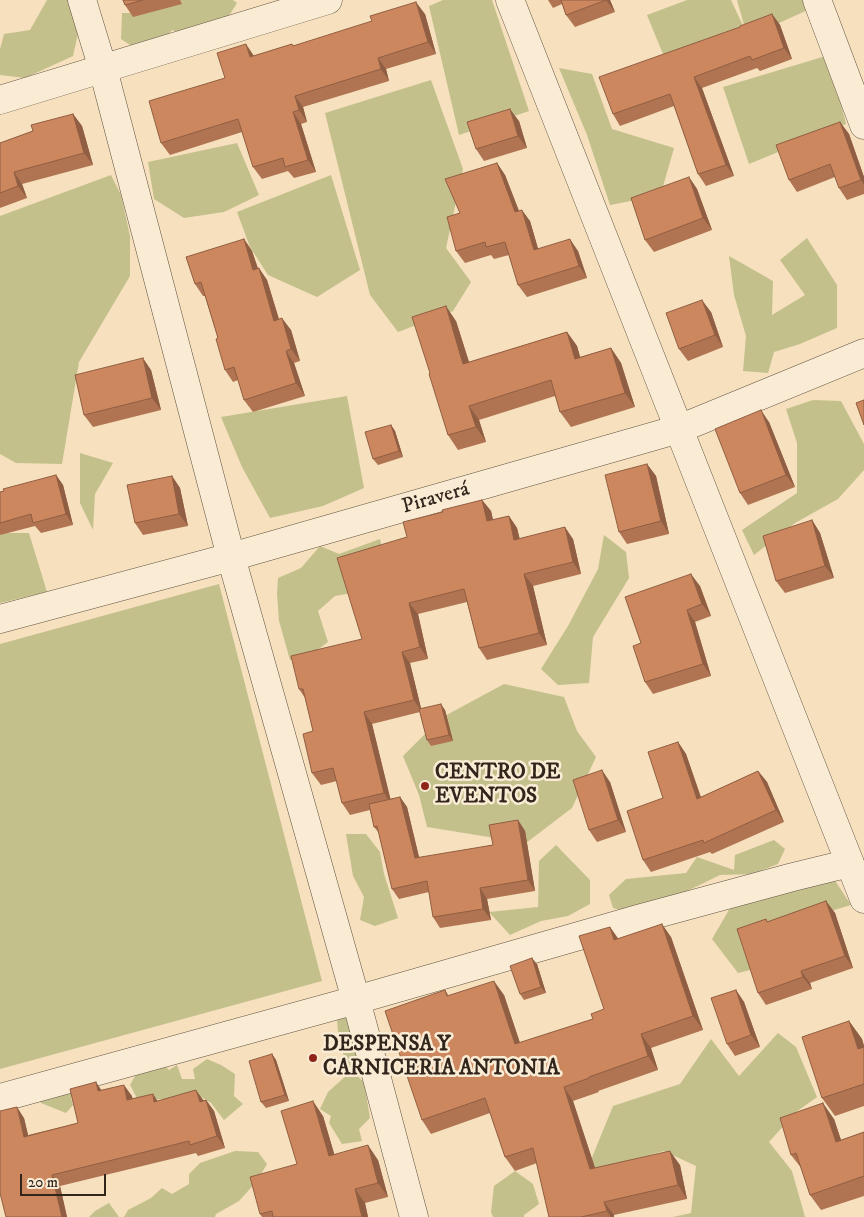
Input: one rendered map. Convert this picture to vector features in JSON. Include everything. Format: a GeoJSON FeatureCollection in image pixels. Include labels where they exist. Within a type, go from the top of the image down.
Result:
{"type":"FeatureCollection","features":[{"type":"Feature","properties":{"kind":"street"},"geometry":{"type":"LineString","coordinates":[[82,0],[103,69],[231,557],[356,1000],[414,1217]]}},
{"type":"Feature","properties":{"kind":"street"},"geometry":{"type":"LineString","coordinates":[[0,100],[328,0]]}},
{"type":"Feature","properties":{"kind":"street"},"geometry":{"type":"LineString","coordinates":[[510,0],[864,899]]}},
{"type":"Feature","properties":{"kind":"street"},"geometry":{"type":"LineString","coordinates":[[818,0],[864,125]]}},
{"type":"Feature","properties":{"kind":"street","name":"Piraverá"},"geometry":{"type":"LineString","coordinates":[[0,619],[231,557],[680,429],[864,353]]}},
{"type":"Feature","properties":{"kind":"street"},"geometry":{"type":"LineString","coordinates":[[0,1098],[793,877],[850,863]]}},
{"type":"Feature","properties":{"kind":"shaded area"},"geometry":{"type":"Polygon","coordinates":[[[47,0],[71,0],[79,29],[73,56],[25,78],[0,75],[0,49],[4,34],[30,30],[47,0]]]}},
{"type":"Feature","properties":{"kind":"shaded area"},"geometry":{"type":"Polygon","coordinates":[[[153,0],[233,0],[237,3],[220,30],[184,35],[172,30],[162,42],[138,50],[121,39],[122,13],[149,13],[153,0]]]}},
{"type":"Feature","properties":{"kind":"shaded area"},"geometry":{"type":"Polygon","coordinates":[[[443,0],[492,0],[529,111],[459,135],[429,6],[443,0]]]}},
{"type":"Feature","properties":{"kind":"shaded area"},"geometry":{"type":"Polygon","coordinates":[[[687,0],[731,0],[746,32],[737,0],[806,0],[810,9],[748,37],[667,64],[647,15],[687,0]]]}},
{"type":"Feature","properties":{"kind":"shaded area"},"geometry":{"type":"Polygon","coordinates":[[[829,55],[846,124],[749,164],[723,87],[829,55]]]}},
{"type":"Feature","properties":{"kind":"shaded area"},"geometry":{"type":"Polygon","coordinates":[[[559,68],[592,74],[612,129],[674,148],[662,190],[636,200],[610,205],[587,135],[559,68]]]}},
{"type":"Feature","properties":{"kind":"shaded area"},"geometry":{"type":"Polygon","coordinates":[[[431,80],[463,169],[446,248],[471,282],[453,311],[398,332],[370,295],[325,113],[431,80]]]}},
{"type":"Feature","properties":{"kind":"shaded area"},"geometry":{"type":"Polygon","coordinates":[[[237,143],[259,195],[224,212],[184,218],[154,199],[148,162],[237,143]]]}},
{"type":"Feature","properties":{"kind":"shaded area"},"geometry":{"type":"Polygon","coordinates":[[[111,175],[121,195],[130,236],[130,276],[79,362],[62,464],[16,463],[0,454],[0,216],[111,175]]]}},
{"type":"Feature","properties":{"kind":"shaded area"},"geometry":{"type":"Polygon","coordinates":[[[331,175],[360,270],[317,297],[268,275],[250,247],[237,212],[331,175]]]}},
{"type":"Feature","properties":{"kind":"shaded area"},"geometry":{"type":"Polygon","coordinates":[[[807,238],[837,285],[837,328],[800,344],[774,352],[768,373],[743,371],[746,336],[734,295],[729,256],[773,281],[772,315],[805,295],[780,260],[807,238]]]}},
{"type":"Feature","properties":{"kind":"shaded area"},"geometry":{"type":"Polygon","coordinates":[[[347,396],[364,488],[323,506],[270,518],[242,467],[221,417],[347,396]]]}},
{"type":"Feature","properties":{"kind":"shaded area"},"geometry":{"type":"Polygon","coordinates":[[[813,400],[841,401],[864,444],[864,470],[838,499],[795,523],[754,555],[742,530],[797,493],[797,443],[786,409],[813,400]]]}},
{"type":"Feature","properties":{"kind":"shaded area"},"geometry":{"type":"Polygon","coordinates":[[[80,453],[113,463],[95,494],[93,530],[80,503],[80,453]]]}},
{"type":"Feature","properties":{"kind":"shaded area"},"geometry":{"type":"Polygon","coordinates":[[[0,533],[29,533],[47,592],[0,603],[0,533]]]}},
{"type":"Feature","properties":{"kind":"shaded area"},"geometry":{"type":"Polygon","coordinates":[[[604,535],[626,552],[629,578],[593,637],[589,683],[558,685],[541,669],[568,626],[598,569],[604,535]]]}},
{"type":"Feature","properties":{"kind":"shaded area"},"geometry":{"type":"Polygon","coordinates":[[[380,539],[391,586],[335,596],[318,611],[328,642],[308,657],[290,660],[279,621],[278,578],[301,568],[320,546],[339,554],[380,539]]]}},
{"type":"Feature","properties":{"kind":"shaded area"},"geometry":{"type":"Polygon","coordinates":[[[219,584],[322,981],[0,1069],[0,644],[219,584]]]}},
{"type":"Feature","properties":{"kind":"shaded area"},"geometry":{"type":"Polygon","coordinates":[[[504,684],[564,697],[577,731],[596,757],[572,808],[526,843],[427,827],[419,795],[403,756],[441,718],[504,684]]]}},
{"type":"Feature","properties":{"kind":"shaded area"},"geometry":{"type":"Polygon","coordinates":[[[346,834],[366,834],[380,852],[384,874],[398,918],[375,926],[360,920],[364,897],[353,876],[346,834]]]}},
{"type":"Feature","properties":{"kind":"shaded area"},"geometry":{"type":"Polygon","coordinates":[[[774,840],[785,849],[778,864],[752,874],[720,875],[638,915],[613,908],[609,895],[626,879],[686,873],[697,857],[734,870],[735,855],[774,840]]]}},
{"type":"Feature","properties":{"kind":"shaded area"},"geometry":{"type":"Polygon","coordinates":[[[556,845],[590,880],[590,904],[568,916],[541,921],[510,935],[489,912],[538,907],[539,861],[556,845]]]}},
{"type":"Feature","properties":{"kind":"shaded area"},"geometry":{"type":"Polygon","coordinates":[[[832,876],[851,905],[814,916],[770,965],[738,973],[712,939],[733,903],[832,876]]]}},
{"type":"Feature","properties":{"kind":"shaded area"},"geometry":{"type":"Polygon","coordinates":[[[349,1014],[357,1045],[356,1075],[364,1082],[370,1118],[359,1129],[362,1141],[342,1144],[329,1123],[331,1116],[320,1109],[328,1092],[348,1074],[338,1032],[337,1019],[349,1014]]]}},
{"type":"Feature","properties":{"kind":"shaded area"},"geometry":{"type":"Polygon","coordinates":[[[778,1033],[796,1047],[817,1097],[796,1112],[769,1142],[792,1171],[805,1217],[673,1217],[691,1213],[696,1166],[664,1151],[620,1163],[584,1177],[613,1106],[680,1084],[711,1039],[739,1076],[778,1033]]]}},
{"type":"Feature","properties":{"kind":"shaded area"},"geometry":{"type":"Polygon","coordinates":[[[207,1059],[235,1074],[234,1096],[243,1104],[224,1120],[211,1103],[198,1095],[180,1104],[161,1099],[139,1102],[130,1085],[140,1067],[160,1061],[169,1070],[177,1065],[182,1079],[195,1079],[193,1069],[207,1059]]]}},
{"type":"Feature","properties":{"kind":"shaded area"},"geometry":{"type":"Polygon","coordinates":[[[77,1089],[71,1098],[73,1105],[66,1113],[41,1103],[39,1093],[77,1089]]]}},
{"type":"Feature","properties":{"kind":"shaded area"},"geometry":{"type":"Polygon","coordinates":[[[235,1151],[258,1152],[267,1164],[257,1181],[239,1201],[216,1214],[215,1217],[124,1217],[128,1210],[151,1198],[162,1188],[172,1194],[189,1184],[189,1174],[200,1163],[235,1151]]]}},
{"type":"Feature","properties":{"kind":"shaded area"},"geometry":{"type":"Polygon","coordinates":[[[515,1171],[533,1184],[539,1204],[524,1215],[524,1217],[493,1217],[491,1212],[494,1186],[515,1171]]]}},
{"type":"Feature","properties":{"kind":"shaded area"},"geometry":{"type":"Polygon","coordinates":[[[109,1203],[119,1217],[89,1217],[95,1211],[109,1203]]]}},
{"type":"Feature","properties":{"kind":"building"},"geometry":{"type":"Polygon","coordinates":[[[123,0],[143,0],[125,5],[123,0]]]}},
{"type":"Feature","properties":{"kind":"building"},"geometry":{"type":"Polygon","coordinates":[[[561,0],[606,0],[566,15],[561,0]]]}},
{"type":"Feature","properties":{"kind":"building"},"geometry":{"type":"Polygon","coordinates":[[[416,2],[428,42],[378,58],[381,69],[295,96],[299,110],[293,112],[308,160],[285,167],[283,158],[253,167],[238,119],[161,143],[149,101],[225,78],[217,53],[246,44],[250,57],[292,44],[293,46],[372,21],[370,16],[416,2]]]}},
{"type":"Feature","properties":{"kind":"building"},"geometry":{"type":"Polygon","coordinates":[[[772,14],[784,48],[752,60],[750,56],[694,77],[726,165],[698,174],[670,94],[613,114],[599,77],[772,14]]]}},
{"type":"Feature","properties":{"kind":"building"},"geometry":{"type":"Polygon","coordinates":[[[510,109],[518,136],[476,149],[467,122],[510,109]]]}},
{"type":"Feature","properties":{"kind":"building"},"geometry":{"type":"Polygon","coordinates":[[[73,114],[84,153],[14,172],[18,186],[0,193],[0,143],[33,131],[31,125],[73,114]]]}},
{"type":"Feature","properties":{"kind":"building"},"geometry":{"type":"Polygon","coordinates":[[[840,122],[861,180],[839,188],[830,164],[789,180],[776,145],[840,122]]]}},
{"type":"Feature","properties":{"kind":"building"},"geometry":{"type":"Polygon","coordinates":[[[497,163],[515,212],[522,210],[534,250],[570,239],[579,266],[518,285],[505,242],[486,247],[485,242],[456,251],[447,217],[460,213],[445,179],[497,163]]]}},
{"type":"Feature","properties":{"kind":"building"},"geometry":{"type":"Polygon","coordinates":[[[689,177],[703,218],[645,240],[631,198],[689,177]]]}},
{"type":"Feature","properties":{"kind":"building"},"geometry":{"type":"Polygon","coordinates":[[[244,239],[253,270],[259,268],[274,321],[282,318],[291,349],[286,351],[296,383],[244,400],[234,367],[225,370],[216,339],[218,338],[201,282],[195,284],[186,257],[244,239]]]}},
{"type":"Feature","properties":{"kind":"building"},"geometry":{"type":"Polygon","coordinates":[[[702,300],[715,335],[679,349],[666,313],[702,300]]]}},
{"type":"Feature","properties":{"kind":"building"},"geometry":{"type":"Polygon","coordinates":[[[446,306],[463,364],[567,332],[575,359],[611,348],[625,393],[560,412],[551,380],[469,406],[476,427],[448,435],[412,317],[446,306]]]}},
{"type":"Feature","properties":{"kind":"building"},"geometry":{"type":"Polygon","coordinates":[[[143,358],[152,398],[84,415],[75,375],[143,358]]]}},
{"type":"Feature","properties":{"kind":"building"},"geometry":{"type":"Polygon","coordinates":[[[864,400],[864,425],[856,403],[864,400]]]}},
{"type":"Feature","properties":{"kind":"building"},"geometry":{"type":"Polygon","coordinates":[[[761,410],[786,475],[740,493],[715,429],[761,410]]]}},
{"type":"Feature","properties":{"kind":"building"},"geometry":{"type":"Polygon","coordinates":[[[391,425],[399,451],[373,459],[365,432],[391,425]]]}},
{"type":"Feature","properties":{"kind":"building"},"geometry":{"type":"Polygon","coordinates":[[[647,464],[661,521],[619,532],[605,475],[647,464]]]}},
{"type":"Feature","properties":{"kind":"building"},"geometry":{"type":"Polygon","coordinates":[[[56,475],[66,514],[33,523],[31,514],[0,523],[0,492],[4,491],[3,489],[56,475]]]}},
{"type":"Feature","properties":{"kind":"building"},"geometry":{"type":"Polygon","coordinates":[[[172,476],[179,514],[135,523],[127,485],[172,476]]]}},
{"type":"Feature","properties":{"kind":"building"},"geometry":{"type":"Polygon","coordinates":[[[482,500],[487,521],[509,516],[514,540],[565,527],[573,562],[524,574],[539,633],[479,648],[464,589],[409,603],[420,647],[402,652],[414,700],[364,712],[384,793],[342,803],[333,768],[312,773],[303,734],[313,731],[303,689],[299,689],[291,656],[362,639],[337,558],[407,537],[403,522],[482,500]]]}},
{"type":"Feature","properties":{"kind":"building"},"geometry":{"type":"Polygon","coordinates":[[[812,520],[825,566],[776,581],[763,536],[812,520]]]}},
{"type":"Feature","properties":{"kind":"building"},"geometry":{"type":"Polygon","coordinates":[[[691,574],[702,604],[687,610],[703,664],[645,682],[633,646],[641,643],[625,597],[691,574]]]}},
{"type":"Feature","properties":{"kind":"building"},"geometry":{"type":"Polygon","coordinates":[[[441,704],[449,735],[427,740],[419,709],[441,704]]]}},
{"type":"Feature","properties":{"kind":"building"},"geometry":{"type":"Polygon","coordinates":[[[678,742],[697,799],[758,771],[776,810],[704,843],[703,840],[643,860],[627,811],[663,798],[648,752],[678,742]]]}},
{"type":"Feature","properties":{"kind":"building"},"geometry":{"type":"Polygon","coordinates":[[[602,770],[618,820],[589,830],[573,780],[602,770]]]}},
{"type":"Feature","properties":{"kind":"building"},"geometry":{"type":"Polygon","coordinates":[[[400,797],[415,858],[493,845],[489,825],[518,820],[528,880],[480,888],[483,909],[433,917],[427,881],[392,889],[377,826],[374,827],[369,804],[400,797]]]}},
{"type":"Feature","properties":{"kind":"building"},"geometry":{"type":"Polygon","coordinates":[[[826,901],[845,956],[801,971],[803,977],[758,993],[737,929],[766,919],[767,922],[826,901]]]}},
{"type":"Feature","properties":{"kind":"building"},"geometry":{"type":"Polygon","coordinates":[[[662,924],[693,1016],[641,1034],[648,1056],[564,1087],[590,1169],[670,1151],[678,1185],[604,1202],[607,1211],[581,1217],[549,1217],[533,1148],[505,1157],[485,1098],[422,1120],[385,1011],[445,990],[447,996],[494,981],[515,1044],[593,1019],[591,1014],[604,1009],[579,936],[610,927],[614,940],[662,924]]]}},
{"type":"Feature","properties":{"kind":"building"},"geometry":{"type":"Polygon","coordinates":[[[532,958],[541,987],[520,994],[510,966],[532,958]]]}},
{"type":"Feature","properties":{"kind":"building"},"geometry":{"type":"Polygon","coordinates":[[[736,990],[751,1035],[727,1044],[711,998],[736,990]]]}},
{"type":"Feature","properties":{"kind":"building"},"geometry":{"type":"Polygon","coordinates":[[[849,1021],[858,1049],[864,1047],[864,1084],[822,1098],[802,1037],[849,1021]]]}},
{"type":"Feature","properties":{"kind":"building"},"geometry":{"type":"Polygon","coordinates":[[[272,1054],[285,1095],[261,1102],[249,1061],[272,1054]]]}},
{"type":"Feature","properties":{"kind":"building"},"geometry":{"type":"Polygon","coordinates":[[[96,1082],[98,1091],[124,1085],[127,1100],[153,1094],[154,1102],[196,1090],[200,1102],[206,1100],[217,1136],[190,1145],[189,1141],[52,1175],[62,1217],[6,1217],[0,1193],[0,1111],[17,1107],[24,1137],[78,1123],[70,1089],[96,1082]]]}},
{"type":"Feature","properties":{"kind":"building"},"geometry":{"type":"Polygon","coordinates":[[[313,1101],[329,1156],[368,1145],[378,1183],[355,1189],[362,1217],[273,1217],[272,1211],[260,1214],[250,1177],[297,1164],[281,1111],[313,1101]]]}},
{"type":"Feature","properties":{"kind":"building"},"geometry":{"type":"Polygon","coordinates":[[[823,1103],[836,1142],[864,1132],[864,1176],[810,1195],[796,1153],[791,1155],[780,1118],[823,1103]]]}},
{"type":"Feature","properties":{"kind":"place","name":"CENTRO DE EVENTOS"},"geometry":{"type":"Point","coordinates":[425,786]}},
{"type":"Feature","properties":{"kind":"place","name":"DESPENSA Y CARNICERIA ANTONIA"},"geometry":{"type":"Point","coordinates":[313,1058]}}]}
